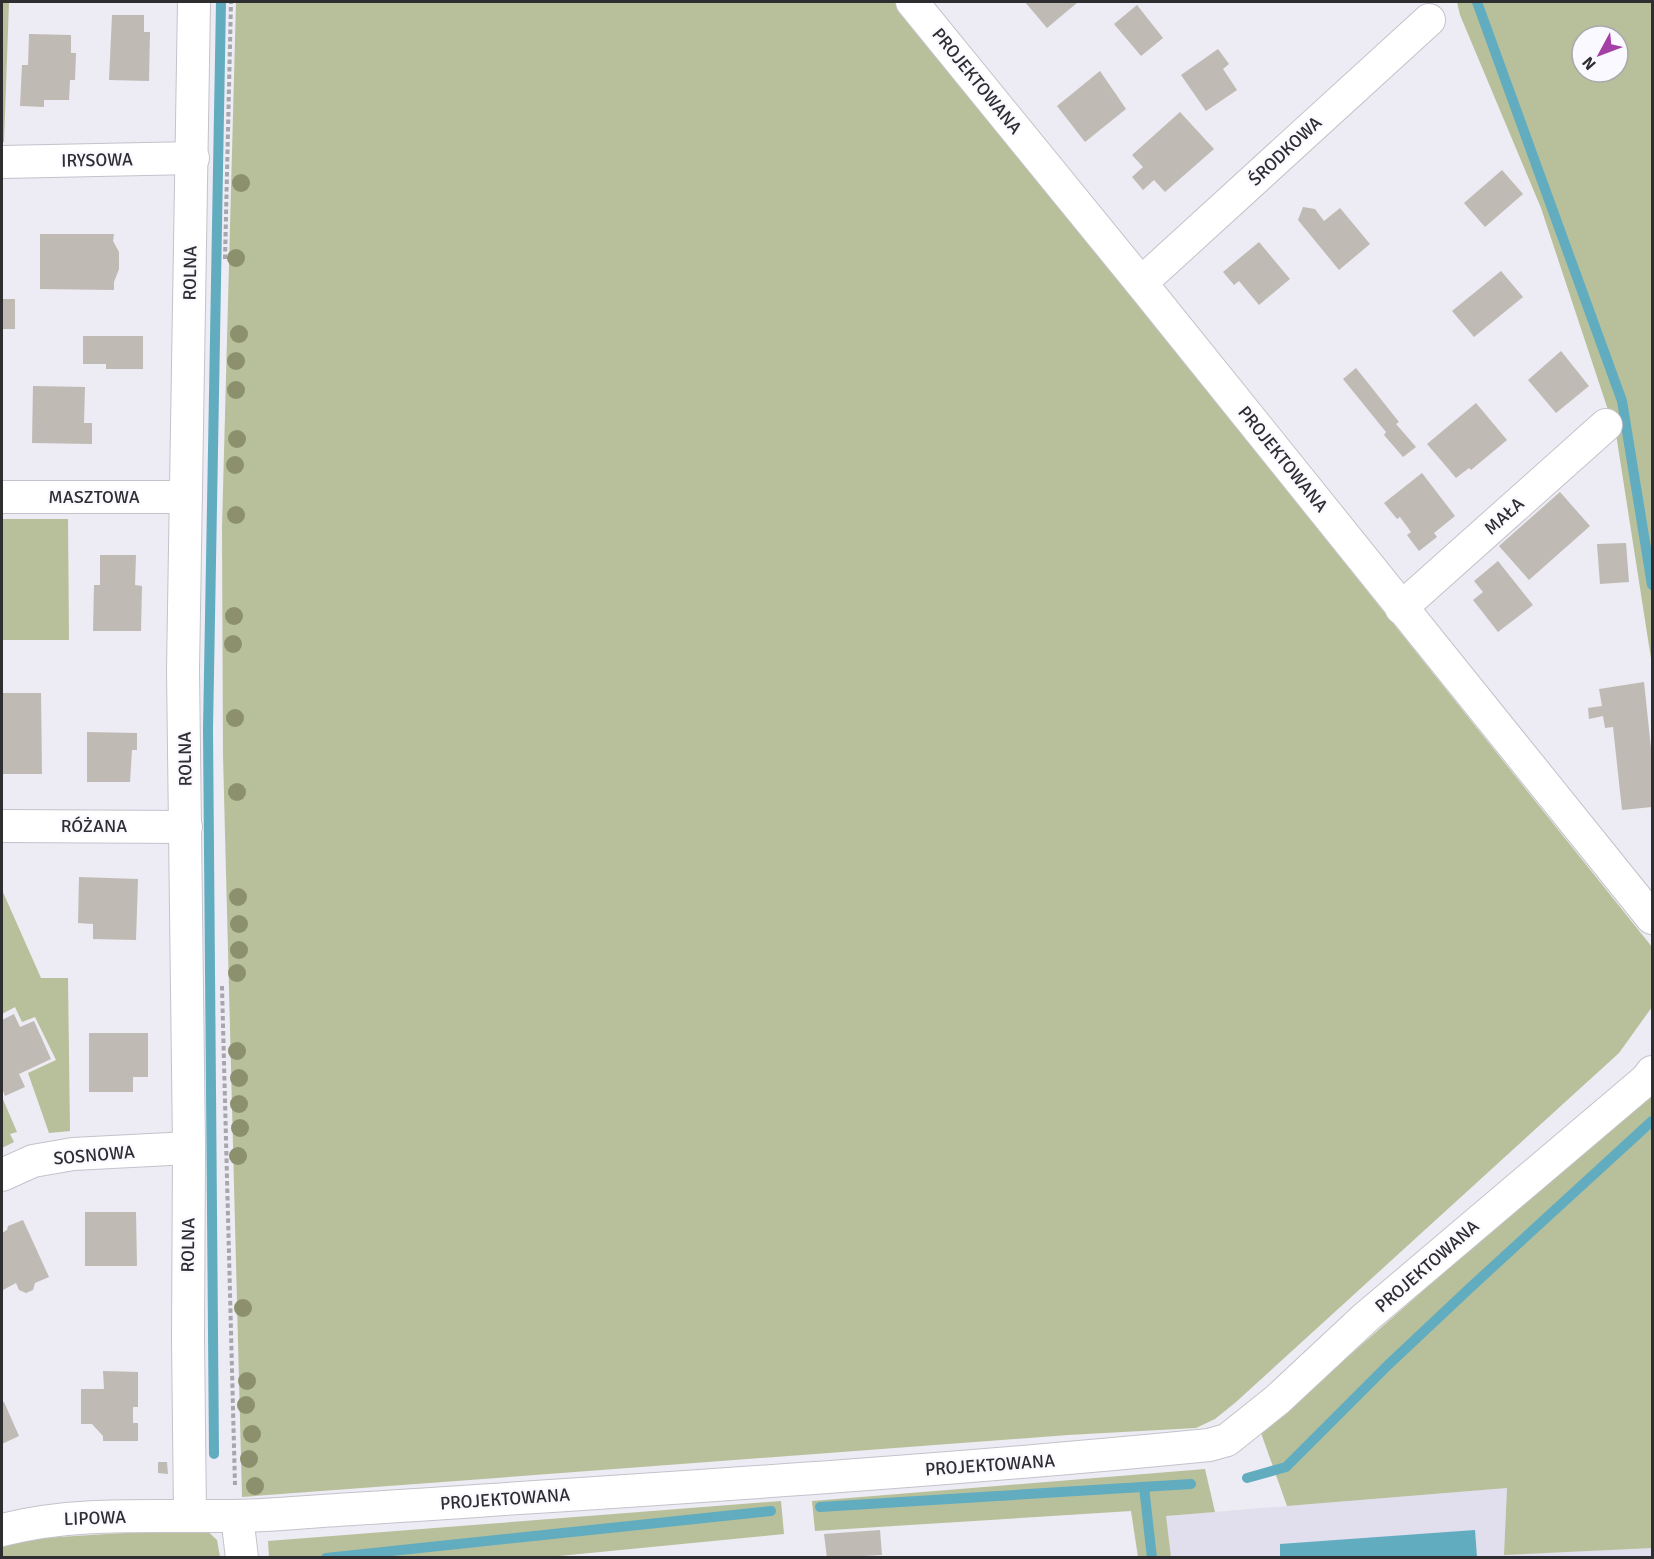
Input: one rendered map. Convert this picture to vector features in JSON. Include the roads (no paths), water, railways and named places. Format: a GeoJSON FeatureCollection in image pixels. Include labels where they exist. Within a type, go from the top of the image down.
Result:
{"type":"FeatureCollection","features":[{"type":"Feature","properties":{"kind":"street","name":"ROLNA"},"geometry":{"type":"LineString","coordinates":[[190,1516],[189,1148],[183,670],[194,2]]}},
{"type":"Feature","properties":{"kind":"street","name":"PROJEKTOWANA"},"geometry":{"type":"LineString","coordinates":[[912,2],[1653,918]]}},
{"type":"Feature","properties":{"kind":"street","name":"ŚRODKOWA"},"geometry":{"type":"LineString","coordinates":[[1141,283],[1429,20]]}},
{"type":"Feature","properties":{"kind":"street","name":"IRYSOWA"},"geometry":{"type":"LineString","coordinates":[[2,162],[193,158]]}},
{"type":"Feature","properties":{"kind":"street","name":"MAŁA"},"geometry":{"type":"LineString","coordinates":[[1401,608],[1606,425]]}},
{"type":"Feature","properties":{"kind":"street","name":"MASZTOWA"},"geometry":{"type":"LineString","coordinates":[[2,497],[186,497]]}},
{"type":"Feature","properties":{"kind":"street","name":"RÓŻANA"},"geometry":{"type":"LineString","coordinates":[[2,826],[186,827]]}},
{"type":"Feature","properties":{"kind":"street","name":"PROJEKTOWANA"},"geometry":{"type":"LineString","coordinates":[[190,1516],[237,1516],[770,1481],[1037,1461],[1209,1445],[1227,1440],[1277,1400],[1365,1318],[1653,1072]]}},
{"type":"Feature","properties":{"kind":"street","name":"SOSNOWA"},"geometry":{"type":"LineString","coordinates":[[2,1174],[33,1161],[73,1154],[189,1148]]}},
{"type":"Feature","properties":{"kind":"street","name":"LIPOWA"},"geometry":{"type":"LineString","coordinates":[[2,1530],[50,1520],[190,1516]]}},
{"type":"Feature","properties":{"kind":"street"},"geometry":{"type":"LineString","coordinates":[[237,1516],[242,1557]]}},
{"type":"Feature","properties":{"kind":"water"},"geometry":{"type":"Polygon","coordinates":[[[1475,1530],[1477,1557],[1280,1557],[1280,1544],[1475,1530]]]}},
{"type":"Feature","properties":{"kind":"waterway"},"geometry":{"type":"LineString","coordinates":[[214,1454],[208,729],[221,2]]}},
{"type":"Feature","properties":{"kind":"waterway"},"geometry":{"type":"LineString","coordinates":[[1477,2],[1622,401],[1652,585]]}},
{"type":"Feature","properties":{"kind":"waterway"},"geometry":{"type":"LineString","coordinates":[[1247,1478],[1286,1467],[1388,1365],[1652,1121]]}},
{"type":"Feature","properties":{"kind":"waterway"},"geometry":{"type":"LineString","coordinates":[[820,1507],[1191,1484]]}},
{"type":"Feature","properties":{"kind":"waterway"},"geometry":{"type":"LineString","coordinates":[[1144,1487],[1152,1558]]}},
{"type":"Feature","properties":{"kind":"waterway"},"geometry":{"type":"LineString","coordinates":[[326,1558],[771,1511]]}}]}
